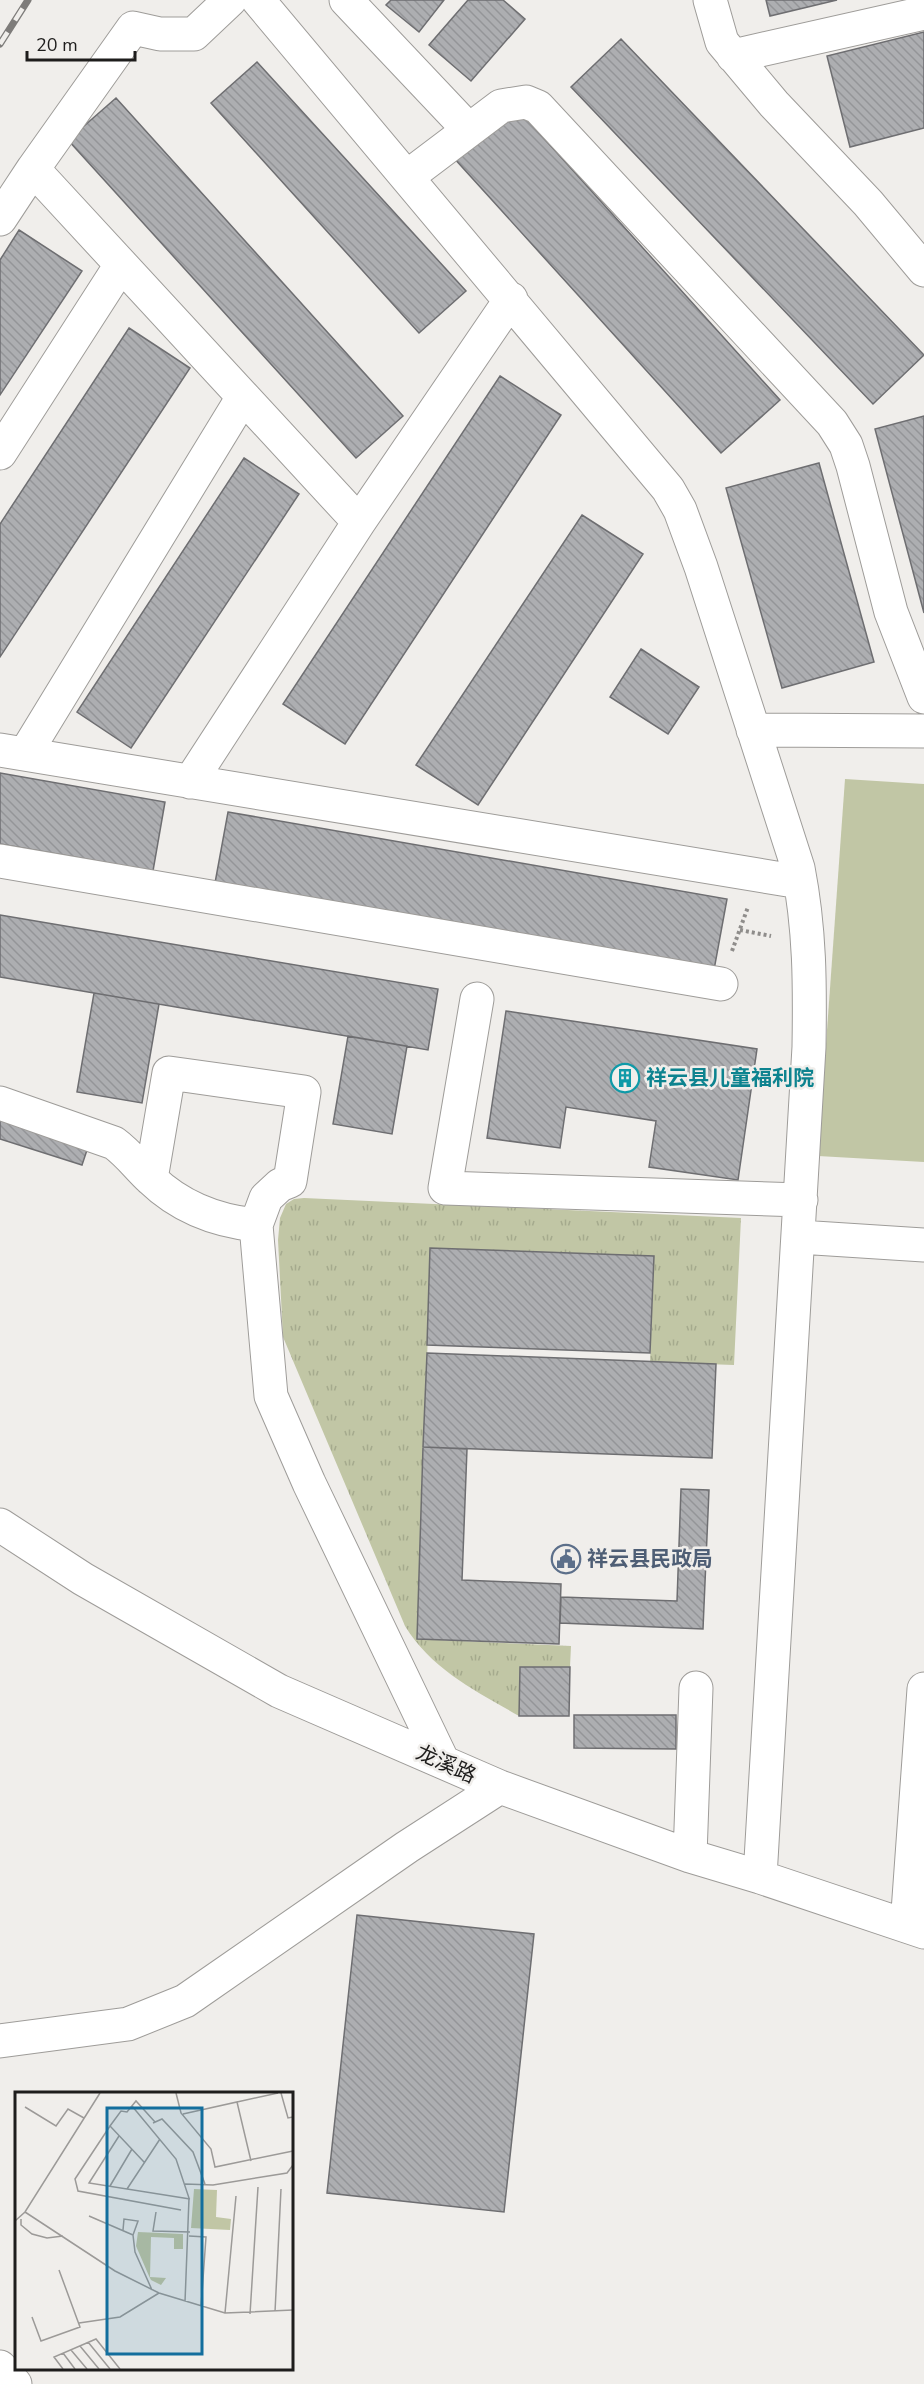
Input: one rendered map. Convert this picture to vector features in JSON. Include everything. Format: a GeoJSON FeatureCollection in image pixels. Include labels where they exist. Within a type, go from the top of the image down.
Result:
{"type":"FeatureCollection","features":[{"type":"Feature","properties":{"kind":"street"},"geometry":{"type":"LineString","coordinates":[[0,219],[133,28],[159,34],[194,34],[230,0]]}},
{"type":"Feature","properties":{"kind":"street"},"geometry":{"type":"LineString","coordinates":[[258,0],[668,489],[680,510],[701,567],[800,882],[807,914],[811,967],[799,1237],[760,1877]]}},
{"type":"Feature","properties":{"kind":"street"},"geometry":{"type":"LineString","coordinates":[[346,0],[468,129]]}},
{"type":"Feature","properties":{"kind":"street"},"geometry":{"type":"LineString","coordinates":[[710,0],[722,42],[733,56],[774,104],[868,203],[924,270]]}},
{"type":"Feature","properties":{"kind":"street"},"geometry":{"type":"LineString","coordinates":[[733,56],[924,13]]}},
{"type":"Feature","properties":{"kind":"street"},"geometry":{"type":"LineString","coordinates":[[407,177],[501,106],[526,102],[538,107],[832,423],[846,445],[854,466],[891,612],[924,697]]}},
{"type":"Feature","properties":{"kind":"street"},"geometry":{"type":"LineString","coordinates":[[33,169],[358,522]]}},
{"type":"Feature","properties":{"kind":"street"},"geometry":{"type":"LineString","coordinates":[[0,453],[121,265]]}},
{"type":"Feature","properties":{"kind":"street"},"geometry":{"type":"LineString","coordinates":[[190,782],[358,522],[511,299]]}},
{"type":"Feature","properties":{"kind":"street"},"geometry":{"type":"LineString","coordinates":[[243,397],[12,752],[800,882]]}},
{"type":"Feature","properties":{"kind":"street"},"geometry":{"type":"LineString","coordinates":[[753,729],[924,730]]}},
{"type":"Feature","properties":{"kind":"street"},"geometry":{"type":"LineString","coordinates":[[0,861],[721,984]]}},
{"type":"Feature","properties":{"kind":"street"},"geometry":{"type":"LineString","coordinates":[[477,999],[445,1188],[801,1200]]}},
{"type":"Feature","properties":{"kind":"street"},"geometry":{"type":"LineString","coordinates":[[151,1179],[169,1073],[304,1092],[290,1181],[272,1191],[266,1198],[256,1225],[272,1396],[309,1483],[443,1762]]}},
{"type":"Feature","properties":{"kind":"street"},"geometry":{"type":"LineString","coordinates":[[0,1103],[114,1143],[128,1153],[151,1179],[188,1205],[230,1222],[256,1225]]}},
{"type":"Feature","properties":{"kind":"street"},"geometry":{"type":"LineString","coordinates":[[799,1237],[924,1245]]}},
{"type":"Feature","properties":{"kind":"street","name":"龙溪路"},"geometry":{"type":"LineString","coordinates":[[0,1525],[83,1579],[279,1691],[500,1787],[690,1856],[916,1929]]}},
{"type":"Feature","properties":{"kind":"street"},"geometry":{"type":"LineString","coordinates":[[690,1856],[696,1688]]}},
{"type":"Feature","properties":{"kind":"street"},"geometry":{"type":"LineString","coordinates":[[916,1929],[924,1689]]}},
{"type":"Feature","properties":{"kind":"street"},"geometry":{"type":"LineString","coordinates":[[0,2041],[128,2024],[186,2001],[407,1847],[500,1787]]}},
{"type":"Feature","properties":{"kind":"street"},"geometry":{"type":"LineString","coordinates":[[0,2367],[15,2384]]}},
{"type":"Feature","properties":{"kind":"path"},"geometry":{"type":"LineString","coordinates":[[721,984],[759,876]]}},
{"type":"Feature","properties":{"kind":"green space"},"geometry":{"type":"Polygon","coordinates":[[[845,779],[924,784],[924,1162],[818,1156],[845,779]]]}},
{"type":"Feature","properties":{"kind":"green space"},"geometry":{"type":"Polygon","coordinates":[[[294,1199],[741,1218],[734,1365],[650,1362],[654,1256],[431,1248],[417,1639],[571,1646],[570,1667],[520,1667],[519,1716],[471,1688],[442,1667],[428,1655],[405,1626],[283,1337],[278,1240],[280,1218],[286,1204],[294,1199]]]}},
{"type":"Feature","properties":{"kind":"building"},"geometry":{"type":"Polygon","coordinates":[[[391,0],[444,0],[419,32],[386,5],[391,0]]]}},
{"type":"Feature","properties":{"kind":"building"},"geometry":{"type":"Polygon","coordinates":[[[468,0],[503,0],[525,19],[471,81],[429,45],[468,0]]]}},
{"type":"Feature","properties":{"kind":"building"},"geometry":{"type":"Polygon","coordinates":[[[766,0],[837,0],[770,16],[766,0]]]}},
{"type":"Feature","properties":{"kind":"building"},"geometry":{"type":"Polygon","coordinates":[[[924,32],[924,128],[850,147],[827,56],[924,32]]]}},
{"type":"Feature","properties":{"kind":"building"},"geometry":{"type":"Polygon","coordinates":[[[621,39],[924,355],[873,404],[571,87],[621,39]]]}},
{"type":"Feature","properties":{"kind":"building"},"geometry":{"type":"Polygon","coordinates":[[[257,62],[466,291],[419,333],[211,103],[257,62]]]}},
{"type":"Feature","properties":{"kind":"building"},"geometry":{"type":"Polygon","coordinates":[[[116,98],[403,416],[356,458],[68,140],[116,98]]]}},
{"type":"Feature","properties":{"kind":"building"},"geometry":{"type":"Polygon","coordinates":[[[513,104],[780,400],[721,453],[453,157],[513,104]]]}},
{"type":"Feature","properties":{"kind":"building"},"geometry":{"type":"Polygon","coordinates":[[[19,230],[82,271],[0,395],[0,260],[19,230]]]}},
{"type":"Feature","properties":{"kind":"building"},"geometry":{"type":"Polygon","coordinates":[[[129,328],[190,368],[0,657],[0,524],[129,328]]]}},
{"type":"Feature","properties":{"kind":"building"},"geometry":{"type":"Polygon","coordinates":[[[500,376],[561,415],[345,744],[283,704],[500,376]]]}},
{"type":"Feature","properties":{"kind":"building"},"geometry":{"type":"Polygon","coordinates":[[[924,416],[924,613],[875,429],[924,416]]]}},
{"type":"Feature","properties":{"kind":"building"},"geometry":{"type":"Polygon","coordinates":[[[244,458],[299,494],[131,748],[77,712],[244,458]]]}},
{"type":"Feature","properties":{"kind":"building"},"geometry":{"type":"Polygon","coordinates":[[[819,463],[874,662],[782,688],[726,488],[819,463]]]}},
{"type":"Feature","properties":{"kind":"building"},"geometry":{"type":"Polygon","coordinates":[[[582,515],[643,554],[478,805],[416,765],[582,515]]]}},
{"type":"Feature","properties":{"kind":"building"},"geometry":{"type":"Polygon","coordinates":[[[641,649],[699,687],[668,734],[610,697],[641,649]]]}},
{"type":"Feature","properties":{"kind":"building"},"geometry":{"type":"Polygon","coordinates":[[[0,773],[165,802],[153,871],[0,844],[0,773]]]}},
{"type":"Feature","properties":{"kind":"building"},"geometry":{"type":"Polygon","coordinates":[[[228,812],[727,899],[714,970],[215,883],[228,812]]]}},
{"type":"Feature","properties":{"kind":"building"},"geometry":{"type":"Polygon","coordinates":[[[0,915],[438,989],[428,1050],[0,977],[0,915]]]}},
{"type":"Feature","properties":{"kind":"building"},"geometry":{"type":"Polygon","coordinates":[[[94,993],[159,1004],[142,1103],[77,1092],[94,993]]]}},
{"type":"Feature","properties":{"kind":"building","name":"祥云县儿童福利院"},"geometry":{"type":"Polygon","coordinates":[[[506,1011],[757,1049],[738,1180],[649,1167],[656,1121],[566,1107],[560,1148],[487,1138],[506,1011]]]}},
{"type":"Feature","properties":{"kind":"building"},"geometry":{"type":"Polygon","coordinates":[[[348,1036],[407,1046],[392,1134],[333,1124],[348,1036]]]}},
{"type":"Feature","properties":{"kind":"building"},"geometry":{"type":"Polygon","coordinates":[[[0,1108],[91,1138],[82,1165],[0,1139],[0,1108]]]}},
{"type":"Feature","properties":{"kind":"building"},"geometry":{"type":"Polygon","coordinates":[[[430,1248],[654,1256],[650,1353],[427,1345],[430,1248]]]}},
{"type":"Feature","properties":{"kind":"building"},"geometry":{"type":"Polygon","coordinates":[[[427,1353],[716,1364],[712,1458],[423,1447],[427,1353]]]}},
{"type":"Feature","properties":{"kind":"building"},"geometry":{"type":"Polygon","coordinates":[[[423,1447],[467,1449],[462,1580],[561,1584],[559,1644],[417,1639],[423,1447]]]}},
{"type":"Feature","properties":{"kind":"building"},"geometry":{"type":"Polygon","coordinates":[[[681,1489],[709,1490],[703,1629],[560,1623],[561,1597],[677,1601],[681,1489]]]}},
{"type":"Feature","properties":{"kind":"building"},"geometry":{"type":"Polygon","coordinates":[[[520,1667],[570,1667],[569,1716],[519,1716],[520,1667]]]}},
{"type":"Feature","properties":{"kind":"building"},"geometry":{"type":"Polygon","coordinates":[[[574,1715],[676,1715],[676,1749],[574,1748],[574,1715]]]}},
{"type":"Feature","properties":{"kind":"building"},"geometry":{"type":"Polygon","coordinates":[[[357,1915],[534,1934],[504,2212],[327,2193],[357,1915]]]}},
{"type":"Feature","properties":{"kind":"railway"},"geometry":{"type":"LineString","coordinates":[[0,44],[28,0]]}},
{"type":"Feature","properties":{"kind":"place","name":"祥云县儿童福利院"},"geometry":{"type":"Point","coordinates":[625,1078]}},
{"type":"Feature","properties":{"kind":"place","name":"祥云县民政局"},"geometry":{"type":"Point","coordinates":[566,1559]}}]}
